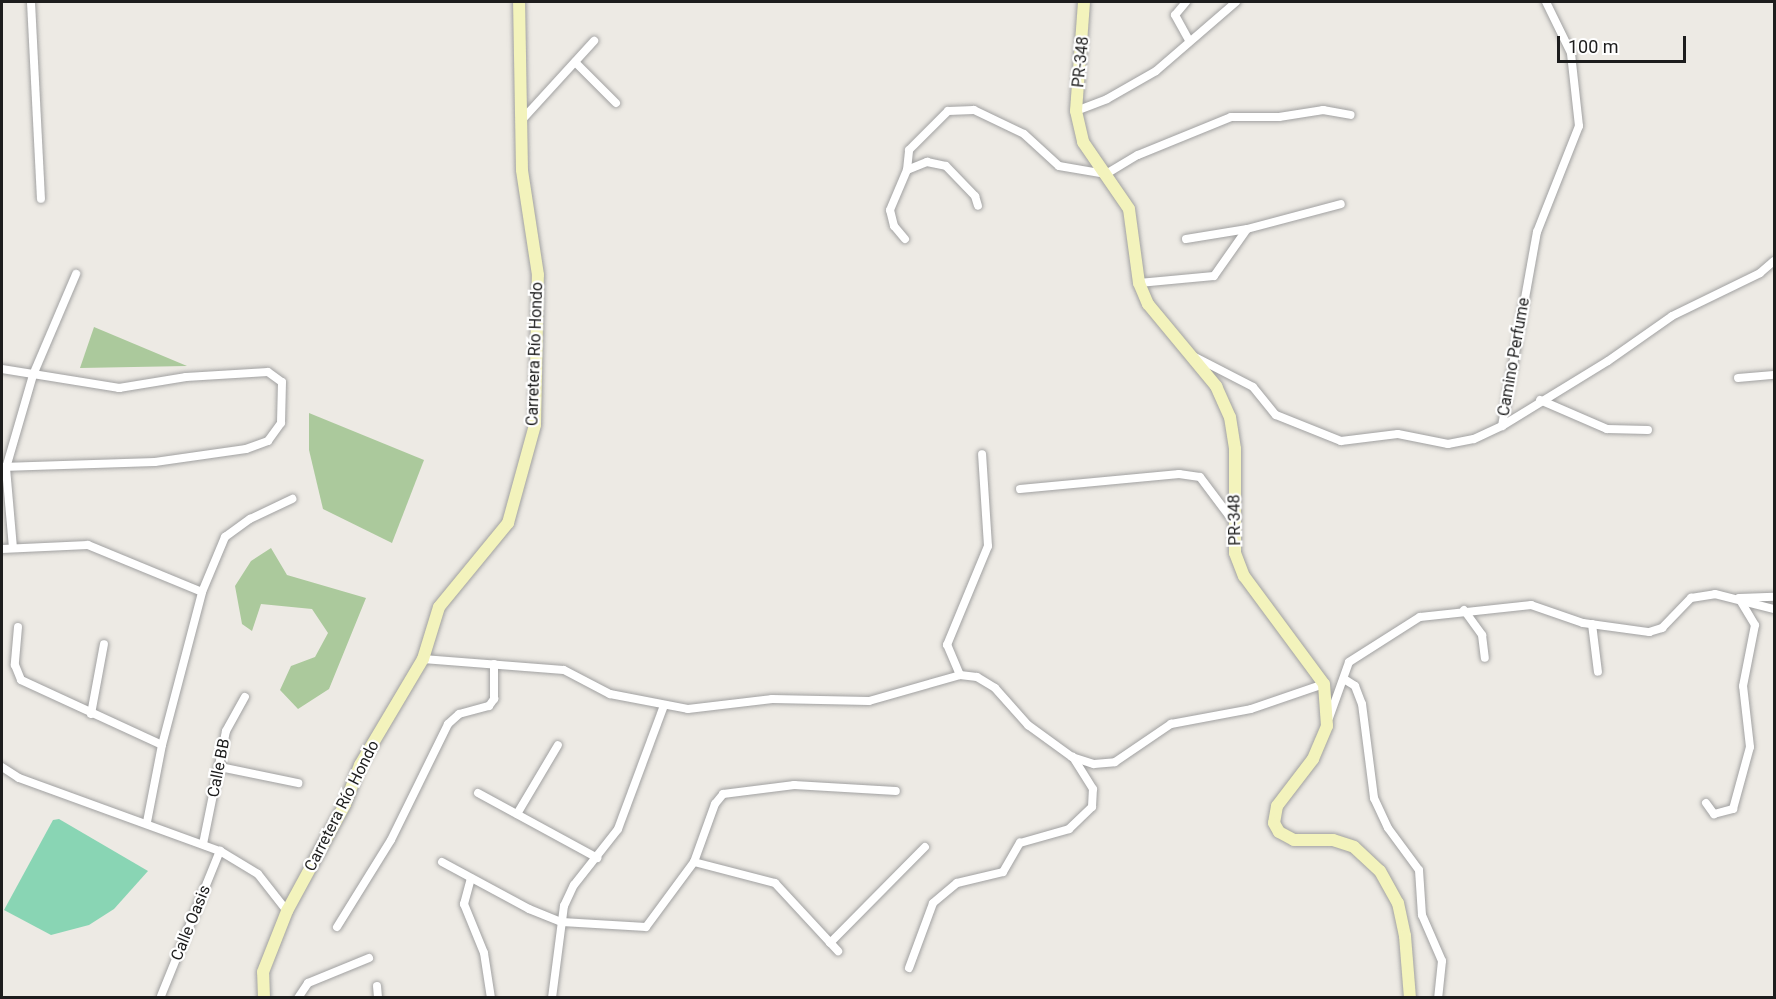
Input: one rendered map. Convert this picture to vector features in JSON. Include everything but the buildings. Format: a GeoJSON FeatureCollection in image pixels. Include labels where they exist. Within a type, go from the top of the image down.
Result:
{"type":"FeatureCollection","features":[{"type":"Feature","properties":{"kind":"street"},"geometry":{"type":"LineString","coordinates":[[31,2],[41,199]]}},
{"type":"Feature","properties":{"kind":"street","name":"Carretera Río Hondo"},"geometry":{"type":"LineString","coordinates":[[264,998],[263,972],[287,911],[345,804],[360,765],[423,658],[439,608],[508,523],[535,425],[538,274],[522,170],[519,2]]}},
{"type":"Feature","properties":{"kind":"street","name":"PR-348"},"geometry":{"type":"LineString","coordinates":[[1084,2],[1076,111],[1083,142],[1129,209],[1139,283],[1148,304],[1216,386],[1230,417],[1235,448],[1233,521],[1235,553],[1244,576],[1324,684]]}},
{"type":"Feature","properties":{"kind":"street"},"geometry":{"type":"LineString","coordinates":[[1186,2],[1175,15],[1189,40]]}},
{"type":"Feature","properties":{"kind":"street"},"geometry":{"type":"LineString","coordinates":[[1076,111],[1107,99],[1156,71],[1189,40],[1236,2]]}},
{"type":"Feature","properties":{"kind":"street","name":"Camino Perfume"},"geometry":{"type":"LineString","coordinates":[[1194,357],[1253,387],[1276,415],[1341,441],[1398,434],[1448,444],[1474,439],[1502,426],[1537,232],[1579,126],[1571,53],[1546,2]]}},
{"type":"Feature","properties":{"kind":"street"},"geometry":{"type":"LineString","coordinates":[[520,122],[594,41]]}},
{"type":"Feature","properties":{"kind":"street"},"geometry":{"type":"LineString","coordinates":[[575,62],[616,103]]}},
{"type":"Feature","properties":{"kind":"street"},"geometry":{"type":"LineString","coordinates":[[905,238],[894,226],[890,210],[907,170],[909,150],[948,111],[974,110],[1024,134],[1059,166],[1106,174],[1138,155],[1232,117],[1279,117],[1323,110],[1351,115]]}},
{"type":"Feature","properties":{"kind":"street"},"geometry":{"type":"LineString","coordinates":[[907,170],[927,162],[946,166],[968,188],[978,206]]}},
{"type":"Feature","properties":{"kind":"street"},"geometry":{"type":"LineString","coordinates":[[1186,239],[1247,229],[1341,204]]}},
{"type":"Feature","properties":{"kind":"street"},"geometry":{"type":"LineString","coordinates":[[1139,283],[1214,276],[1247,229]]}},
{"type":"Feature","properties":{"kind":"street"},"geometry":{"type":"LineString","coordinates":[[1502,426],[1540,399],[1608,361],[1671,316],[1760,273],[1774,261]]}},
{"type":"Feature","properties":{"kind":"street"},"geometry":{"type":"LineString","coordinates":[[13,548],[4,468],[33,375],[76,274]]}},
{"type":"Feature","properties":{"kind":"street"},"geometry":{"type":"LineString","coordinates":[[2,369],[119,388],[186,377],[268,372],[282,382],[281,423],[268,441],[246,449],[155,462],[4,468]]}},
{"type":"Feature","properties":{"kind":"street"},"geometry":{"type":"LineString","coordinates":[[1738,378],[1774,375]]}},
{"type":"Feature","properties":{"kind":"street"},"geometry":{"type":"LineString","coordinates":[[1540,399],[1607,429],[1642,427]]}},
{"type":"Feature","properties":{"kind":"street"},"geometry":{"type":"LineString","coordinates":[[960,675],[946,645],[988,546],[982,454]]}},
{"type":"Feature","properties":{"kind":"street"},"geometry":{"type":"LineString","coordinates":[[1020,489],[1179,474],[1200,477],[1233,521]]}},
{"type":"Feature","properties":{"kind":"street"},"geometry":{"type":"LineString","coordinates":[[147,822],[162,745],[202,592],[225,537],[250,519],[292,499]]}},
{"type":"Feature","properties":{"kind":"street"},"geometry":{"type":"LineString","coordinates":[[2,549],[88,545],[202,592]]}},
{"type":"Feature","properties":{"kind":"street"},"geometry":{"type":"LineString","coordinates":[[1410,998],[1405,936],[1398,903],[1380,871],[1354,847],[1333,840],[1294,840],[1279,832],[1274,823],[1277,806],[1312,759],[1327,726],[1349,662],[1420,617],[1464,610],[1531,605],[1592,624],[1649,632],[1662,628],[1691,598],[1715,594],[1739,598],[1774,609]]}},
{"type":"Feature","properties":{"kind":"street"},"geometry":{"type":"LineString","coordinates":[[1739,598],[1774,597]]}},
{"type":"Feature","properties":{"kind":"street"},"geometry":{"type":"LineString","coordinates":[[1706,803],[1714,814],[1733,809],[1750,747],[1743,686],[1755,625],[1739,598]]}},
{"type":"Feature","properties":{"kind":"street"},"geometry":{"type":"LineString","coordinates":[[1464,610],[1482,635],[1485,658]]}},
{"type":"Feature","properties":{"kind":"street"},"geometry":{"type":"LineString","coordinates":[[1592,624],[1598,672]]}},
{"type":"Feature","properties":{"kind":"street"},"geometry":{"type":"LineString","coordinates":[[18,627],[15,665],[21,680],[162,745]]}},
{"type":"Feature","properties":{"kind":"street"},"geometry":{"type":"LineString","coordinates":[[91,714],[104,644]]}},
{"type":"Feature","properties":{"kind":"street"},"geometry":{"type":"LineString","coordinates":[[423,658],[564,670],[610,694],[688,709],[772,699],[869,701],[960,675],[977,677],[994,688],[1028,725],[1072,757],[1094,764],[1115,762],[1171,724],[1240,712],[1324,684],[1327,726]]}},
{"type":"Feature","properties":{"kind":"street"},"geometry":{"type":"LineString","coordinates":[[337,927],[391,840],[448,724],[459,714],[489,706],[494,699],[494,664]]}},
{"type":"Feature","properties":{"kind":"street"},"geometry":{"type":"LineString","coordinates":[[1344,679],[1355,686],[1362,704],[1374,798],[1388,828],[1419,870],[1422,915],[1442,961],[1438,998]]}},
{"type":"Feature","properties":{"kind":"street","name":"Calle BB"},"geometry":{"type":"LineString","coordinates":[[203,844],[226,731],[246,697]]}},
{"type":"Feature","properties":{"kind":"street"},"geometry":{"type":"LineString","coordinates":[[552,998],[562,922],[574,885],[597,858],[628,807],[664,705]]}},
{"type":"Feature","properties":{"kind":"street"},"geometry":{"type":"LineString","coordinates":[[517,814],[558,745]]}},
{"type":"Feature","properties":{"kind":"street"},"geometry":{"type":"LineString","coordinates":[[909,968],[933,903],[957,883],[1003,872],[1020,843],[1069,829],[1092,807],[1093,789],[1072,757]]}},
{"type":"Feature","properties":{"kind":"street"},"geometry":{"type":"LineString","coordinates":[[2,767],[19,778],[147,822],[220,851],[258,874],[287,911]]}},
{"type":"Feature","properties":{"kind":"street"},"geometry":{"type":"LineString","coordinates":[[220,767],[298,783]]}},
{"type":"Feature","properties":{"kind":"street"},"geometry":{"type":"LineString","coordinates":[[442,862],[562,922],[646,927],[694,862],[715,804],[729,791],[794,785],[896,791]]}},
{"type":"Feature","properties":{"kind":"street"},"geometry":{"type":"LineString","coordinates":[[478,794],[597,858]]}},
{"type":"Feature","properties":{"kind":"street"},"geometry":{"type":"LineString","coordinates":[[830,943],[925,847]]}},
{"type":"Feature","properties":{"kind":"street","name":"Calle Oasis"},"geometry":{"type":"LineString","coordinates":[[161,996],[220,851]]}},
{"type":"Feature","properties":{"kind":"street"},"geometry":{"type":"LineString","coordinates":[[694,862],[775,883],[838,951]]}},
{"type":"Feature","properties":{"kind":"street"},"geometry":{"type":"LineString","coordinates":[[471,878],[464,904],[484,953],[491,998]]}},
{"type":"Feature","properties":{"kind":"street"},"geometry":{"type":"LineString","coordinates":[[298,998],[308,983],[369,958]]}},
{"type":"Feature","properties":{"kind":"street"},"geometry":{"type":"LineString","coordinates":[[378,986],[378,998]]}},
{"type":"Feature","properties":{"kind":"green space"},"geometry":{"type":"Polygon","coordinates":[[[94,327],[187,366],[80,368],[94,327]]]}},
{"type":"Feature","properties":{"kind":"green space"},"geometry":{"type":"Polygon","coordinates":[[[309,413],[424,460],[392,543],[323,509],[309,450],[309,413]]]}},
{"type":"Feature","properties":{"kind":"green space"},"geometry":{"type":"Polygon","coordinates":[[[271,548],[287,575],[366,598],[329,689],[298,709],[280,690],[291,666],[315,657],[328,633],[312,609],[261,604],[252,631],[242,624],[235,586],[251,561],[271,548]]]}},
{"type":"Feature","properties":{"kind":"green space"},"geometry":{"type":"Polygon","coordinates":[[[59,819],[148,871],[114,909],[89,925],[51,935],[4,910],[53,820],[59,819]]]}}]}
